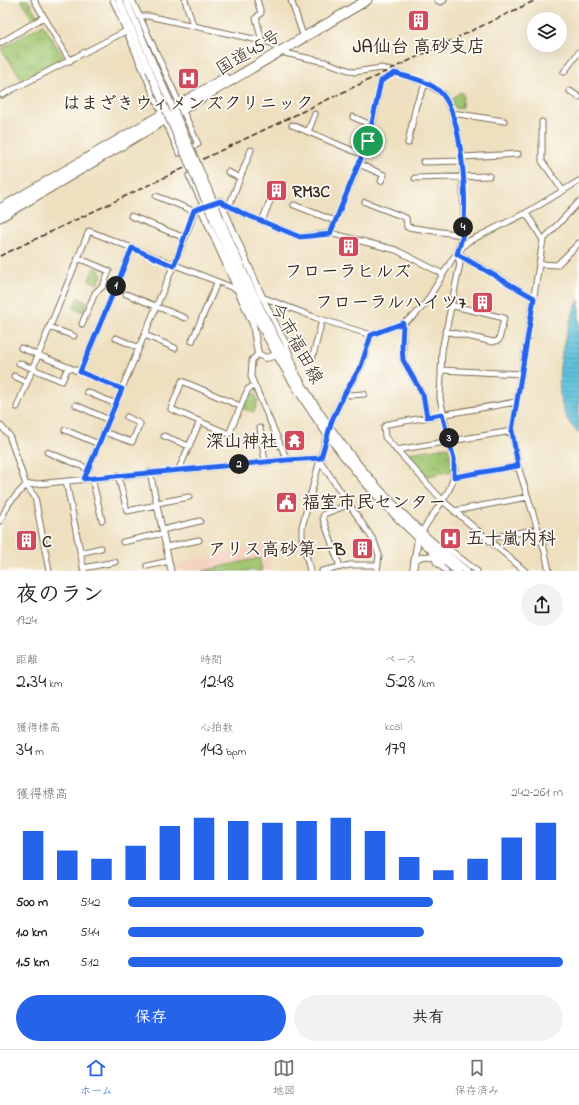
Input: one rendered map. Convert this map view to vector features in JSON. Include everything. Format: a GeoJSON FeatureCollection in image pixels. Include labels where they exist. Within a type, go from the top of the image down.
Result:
{"type":"FeatureCollection","features":[{"type":"Feature","properties":{"kind":"highway","name":"国道45号"},"geometry":{"type":"LineString","coordinates":[[278,50],[302,32],[356,0]]}},
{"type":"Feature","properties":{"kind":"highway","name":"国道45号"},"geometry":{"type":"LineString","coordinates":[[0,217],[171,113],[367,0]]}},
{"type":"Feature","properties":{"kind":"highway","name":"国道45号"},"geometry":{"type":"LineString","coordinates":[[0,209],[171,113]]}},
{"type":"Feature","properties":{"kind":"main road","name":"今市福田線"},"geometry":{"type":"LineString","coordinates":[[171,113],[217,219],[249,287],[298,379],[329,426],[383,493],[420,535],[435,545],[453,568]]}},
{"type":"Feature","properties":{"kind":"main road","name":"今市福田線"},"geometry":{"type":"LineString","coordinates":[[217,219],[246,293],[277,355],[327,435],[374,492],[453,568],[466,571]]}},
{"type":"Feature","properties":{"kind":"street"},"geometry":{"type":"LineString","coordinates":[[34,0],[70,61]]}},
{"type":"Feature","properties":{"kind":"street"},"geometry":{"type":"LineString","coordinates":[[113,0],[126,31],[171,113],[198,144],[179,152],[171,113],[139,16],[132,0]]}},
{"type":"Feature","properties":{"kind":"street"},"geometry":{"type":"LineString","coordinates":[[119,0],[171,113]]}},
{"type":"Feature","properties":{"kind":"street"},"geometry":{"type":"LineString","coordinates":[[126,0],[152,69]]}},
{"type":"Feature","properties":{"kind":"street"},"geometry":{"type":"LineString","coordinates":[[185,0],[192,26]]}},
{"type":"Feature","properties":{"kind":"street"},"geometry":{"type":"LineString","coordinates":[[257,0],[261,13],[256,18],[262,41]]}},
{"type":"Feature","properties":{"kind":"street"},"geometry":{"type":"LineString","coordinates":[[291,0],[302,32]]}},
{"type":"Feature","properties":{"kind":"street"},"geometry":{"type":"LineString","coordinates":[[437,0],[441,2],[444,0]]}},
{"type":"Feature","properties":{"kind":"street"},"geometry":{"type":"LineString","coordinates":[[139,16],[148,16],[272,43],[278,50],[325,62],[354,72],[382,68],[426,83],[443,94],[452,112],[458,134],[462,159],[462,235],[457,254],[460,264],[445,331],[440,398],[442,414],[450,441],[455,468],[452,484],[420,535],[413,571]]}},
{"type":"Feature","properties":{"kind":"street"},"geometry":{"type":"LineString","coordinates":[[0,43],[44,17]]}},
{"type":"Feature","properties":{"kind":"street"},"geometry":{"type":"LineString","coordinates":[[1,95],[126,31]]}},
{"type":"Feature","properties":{"kind":"street"},"geometry":{"type":"LineString","coordinates":[[564,72],[577,59],[579,52]]}},
{"type":"Feature","properties":{"kind":"street"},"geometry":{"type":"LineString","coordinates":[[330,234],[368,141],[381,81],[395,73]]}},
{"type":"Feature","properties":{"kind":"street"},"geometry":{"type":"LineString","coordinates":[[408,143],[416,105],[426,83]]}},
{"type":"Feature","properties":{"kind":"street"},"geometry":{"type":"LineString","coordinates":[[570,91],[579,97]]}},
{"type":"Feature","properties":{"kind":"street"},"geometry":{"type":"LineString","coordinates":[[452,112],[504,121]]}},
{"type":"Feature","properties":{"kind":"street"},"geometry":{"type":"LineString","coordinates":[[308,132],[315,114]]}},
{"type":"Feature","properties":{"kind":"street"},"geometry":{"type":"LineString","coordinates":[[353,117],[371,125]]}},
{"type":"Feature","properties":{"kind":"street"},"geometry":{"type":"LineString","coordinates":[[542,122],[542,160],[563,191]]}},
{"type":"Feature","properties":{"kind":"street"},"geometry":{"type":"LineString","coordinates":[[292,125],[363,155]]}},
{"type":"Feature","properties":{"kind":"street"},"geometry":{"type":"LineString","coordinates":[[229,206],[251,150]]}},
{"type":"Feature","properties":{"kind":"street"},"geometry":{"type":"LineString","coordinates":[[423,162],[518,154]]}},
{"type":"Feature","properties":{"kind":"street"},"geometry":{"type":"LineString","coordinates":[[359,164],[384,175],[381,180]]}},
{"type":"Feature","properties":{"kind":"street"},"geometry":{"type":"LineString","coordinates":[[228,172],[240,178]]}},
{"type":"Feature","properties":{"kind":"street"},"geometry":{"type":"LineString","coordinates":[[189,176],[236,289],[253,324],[258,354]]}},
{"type":"Feature","properties":{"kind":"street"},"geometry":{"type":"LineString","coordinates":[[415,178],[489,176]]}},
{"type":"Feature","properties":{"kind":"street"},"geometry":{"type":"LineString","coordinates":[[262,297],[322,320],[371,335],[403,323],[414,316],[425,304],[443,274],[467,242],[526,213],[579,182]]}},
{"type":"Feature","properties":{"kind":"street"},"geometry":{"type":"LineString","coordinates":[[156,196],[194,211],[220,201]]}},
{"type":"Feature","properties":{"kind":"street"},"geometry":{"type":"LineString","coordinates":[[220,201],[300,237],[330,234],[400,251],[443,274]]}},
{"type":"Feature","properties":{"kind":"street"},"geometry":{"type":"LineString","coordinates":[[220,201],[262,297],[285,342],[298,379]]}},
{"type":"Feature","properties":{"kind":"street"},"geometry":{"type":"LineString","coordinates":[[262,221],[270,201]]}},
{"type":"Feature","properties":{"kind":"street"},"geometry":{"type":"LineString","coordinates":[[365,202],[406,218],[407,227],[462,235]]}},
{"type":"Feature","properties":{"kind":"street"},"geometry":{"type":"LineString","coordinates":[[549,571],[538,529],[518,466],[512,431],[543,240],[579,202]]}},
{"type":"Feature","properties":{"kind":"street"},"geometry":{"type":"LineString","coordinates":[[294,205],[335,221]]}},
{"type":"Feature","properties":{"kind":"street"},"geometry":{"type":"LineString","coordinates":[[84,479],[174,266],[194,211]]}},
{"type":"Feature","properties":{"kind":"street"},"geometry":{"type":"LineString","coordinates":[[526,213],[543,240]]}},
{"type":"Feature","properties":{"kind":"street"},"geometry":{"type":"LineString","coordinates":[[132,216],[185,238]]}},
{"type":"Feature","properties":{"kind":"street"},"geometry":{"type":"LineString","coordinates":[[16,407],[89,231],[174,266],[236,289]]}},
{"type":"Feature","properties":{"kind":"street"},"geometry":{"type":"LineString","coordinates":[[540,264],[556,265],[579,243]]}},
{"type":"Feature","properties":{"kind":"street"},"geometry":{"type":"LineString","coordinates":[[80,372],[132,248]]}},
{"type":"Feature","properties":{"kind":"street"},"geometry":{"type":"LineString","coordinates":[[457,254],[534,298]]}},
{"type":"Feature","properties":{"kind":"street"},"geometry":{"type":"LineString","coordinates":[[78,258],[109,271],[102,286],[95,294],[82,324]]}},
{"type":"Feature","properties":{"kind":"street"},"geometry":{"type":"LineString","coordinates":[[192,341],[218,283]]}},
{"type":"Feature","properties":{"kind":"street"},"geometry":{"type":"LineString","coordinates":[[126,294],[185,318]]}},
{"type":"Feature","properties":{"kind":"street"},"geometry":{"type":"LineString","coordinates":[[445,331],[493,342],[499,340],[504,318],[450,305]]}},
{"type":"Feature","properties":{"kind":"street"},"geometry":{"type":"LineString","coordinates":[[313,356],[322,320]]}},
{"type":"Feature","properties":{"kind":"street"},"geometry":{"type":"LineString","coordinates":[[403,323],[403,360],[423,395],[427,417]]}},
{"type":"Feature","properties":{"kind":"street"},"geometry":{"type":"LineString","coordinates":[[49,327],[74,336]]}},
{"type":"Feature","properties":{"kind":"street"},"geometry":{"type":"LineString","coordinates":[[145,335],[175,348]]}},
{"type":"Feature","properties":{"kind":"street"},"geometry":{"type":"LineString","coordinates":[[310,571],[302,531],[329,426],[345,393],[361,366],[371,335]]}},
{"type":"Feature","properties":{"kind":"street"},"geometry":{"type":"LineString","coordinates":[[116,338],[139,348]]}},
{"type":"Feature","properties":{"kind":"street"},"geometry":{"type":"LineString","coordinates":[[21,348],[122,389]]}},
{"type":"Feature","properties":{"kind":"street"},"geometry":{"type":"LineString","coordinates":[[258,354],[266,358],[277,355]]}},
{"type":"Feature","properties":{"kind":"street"},"geometry":{"type":"LineString","coordinates":[[258,354],[252,360],[251,378],[287,460]]}},
{"type":"Feature","properties":{"kind":"street"},"geometry":{"type":"LineString","coordinates":[[19,363],[62,381],[68,367]]}},
{"type":"Feature","properties":{"kind":"street"},"geometry":{"type":"LineString","coordinates":[[441,370],[522,374]]}},
{"type":"Feature","properties":{"kind":"street"},"geometry":{"type":"LineString","coordinates":[[14,376],[27,382]]}},
{"type":"Feature","properties":{"kind":"street"},"geometry":{"type":"LineString","coordinates":[[240,406],[182,381],[171,409],[229,434],[248,389],[254,386]]}},
{"type":"Feature","properties":{"kind":"street"},"geometry":{"type":"LineString","coordinates":[[87,392],[116,404]]}},
{"type":"Feature","properties":{"kind":"street"},"geometry":{"type":"LineString","coordinates":[[345,393],[350,395],[364,394]]}},
{"type":"Feature","properties":{"kind":"street"},"geometry":{"type":"LineString","coordinates":[[516,402],[388,424],[384,427],[385,438],[442,501],[525,571]]}},
{"type":"Feature","properties":{"kind":"street"},"geometry":{"type":"LineString","coordinates":[[76,405],[109,420]]}},
{"type":"Feature","properties":{"kind":"street"},"geometry":{"type":"LineString","coordinates":[[104,432],[132,442],[140,424],[127,418]]}},
{"type":"Feature","properties":{"kind":"street"},"geometry":{"type":"LineString","coordinates":[[179,470],[200,421]]}},
{"type":"Feature","properties":{"kind":"street"},"geometry":{"type":"LineString","coordinates":[[0,425],[8,435],[26,485],[35,497],[49,571]]}},
{"type":"Feature","properties":{"kind":"street"},"geometry":{"type":"LineString","coordinates":[[260,428],[265,462]]}},
{"type":"Feature","properties":{"kind":"street"},"geometry":{"type":"LineString","coordinates":[[66,430],[99,444]]}},
{"type":"Feature","properties":{"kind":"street"},"geometry":{"type":"LineString","coordinates":[[396,450],[512,431]]}},
{"type":"Feature","properties":{"kind":"street"},"geometry":{"type":"LineString","coordinates":[[164,436],[189,446]]}},
{"type":"Feature","properties":{"kind":"street"},"geometry":{"type":"LineString","coordinates":[[47,452],[89,469]]}},
{"type":"Feature","properties":{"kind":"street"},"geometry":{"type":"LineString","coordinates":[[0,521],[9,503],[26,485],[287,460],[321,460]]}},
{"type":"Feature","properties":{"kind":"street"},"geometry":{"type":"LineString","coordinates":[[321,460],[374,541],[379,555],[377,571]]}},
{"type":"Feature","properties":{"kind":"street"},"geometry":{"type":"LineString","coordinates":[[454,477],[518,466]]}},
{"type":"Feature","properties":{"kind":"street"},"geometry":{"type":"LineString","coordinates":[[150,472],[171,571]]}},
{"type":"Feature","properties":{"kind":"street"},"geometry":{"type":"LineString","coordinates":[[118,476],[127,511],[189,497]]}},
{"type":"Feature","properties":{"kind":"street"},"geometry":{"type":"LineString","coordinates":[[92,478],[102,520]]}},
{"type":"Feature","properties":{"kind":"street"},"geometry":{"type":"LineString","coordinates":[[66,481],[84,570],[115,562]]}},
{"type":"Feature","properties":{"kind":"street"},"geometry":{"type":"LineString","coordinates":[[454,511],[528,497]]}},
{"type":"Feature","properties":{"kind":"street"},"geometry":{"type":"LineString","coordinates":[[340,567],[322,518],[324,514],[350,504]]}},
{"type":"Feature","properties":{"kind":"street"},"geometry":{"type":"LineString","coordinates":[[122,542],[200,521]]}},
{"type":"Feature","properties":{"kind":"street"},"geometry":{"type":"LineString","coordinates":[[486,539],[538,529]]}},
{"type":"Feature","properties":{"kind":"street"},"geometry":{"type":"LineString","coordinates":[[166,547],[199,540]]}},
{"type":"Feature","properties":{"kind":"street"},"geometry":{"type":"LineString","coordinates":[[435,545],[446,547],[477,571]]}},
{"type":"Feature","properties":{"kind":"street"},"geometry":{"type":"LineString","coordinates":[[80,553],[101,548]]}},
{"type":"Feature","properties":{"kind":"street"},"geometry":{"type":"LineString","coordinates":[[414,561],[421,556],[435,558],[453,568]]}},
{"type":"Feature","properties":{"kind":"street"},"geometry":{"type":"LineString","coordinates":[[147,566],[169,562]]}},
{"type":"Feature","properties":{"kind":"street"},"geometry":{"type":"LineString","coordinates":[[322,571],[340,567],[350,568],[378,565]]}},
{"type":"Feature","properties":{"kind":"shaded area"},"geometry":{"type":"Polygon","coordinates":[[[265,544],[272,571],[177,571],[175,564],[265,544]]]}},
{"type":"Feature","properties":{"kind":"green space"},"geometry":{"type":"Polygon","coordinates":[[[21,0],[28,0],[37,16],[33,19],[21,0]]]}},
{"type":"Feature","properties":{"kind":"green space"},"geometry":{"type":"Polygon","coordinates":[[[43,24],[65,60],[24,82],[1,49],[43,24]]]}},
{"type":"Feature","properties":{"kind":"green space"},"geometry":{"type":"Polygon","coordinates":[[[460,92],[463,94],[462,109],[455,108],[450,101],[460,92]]]}},
{"type":"Feature","properties":{"kind":"green space"},"geometry":{"type":"Polygon","coordinates":[[[94,268],[99,270],[102,275],[98,284],[89,280],[94,268]]]}},
{"type":"Feature","properties":{"kind":"green space"},"geometry":{"type":"Polygon","coordinates":[[[78,298],[87,302],[83,312],[73,308],[78,298]]]}},
{"type":"Feature","properties":{"kind":"green space"},"geometry":{"type":"Polygon","coordinates":[[[249,393],[254,393],[258,400],[254,412],[243,409],[249,393]]]}},
{"type":"Feature","properties":{"kind":"green space"},"geometry":{"type":"Polygon","coordinates":[[[448,447],[453,471],[423,477],[405,457],[408,453],[448,447]]]}},
{"type":"Feature","properties":{"kind":"green space"},"geometry":{"type":"Polygon","coordinates":[[[259,558],[262,571],[203,571],[259,558]]]}},
{"type":"Feature","properties":{"kind":"water"},"geometry":{"type":"Polygon","coordinates":[[[579,300],[579,433],[569,421],[562,406],[560,369],[567,331],[579,300]]]}},
{"type":"Feature","properties":{"kind":"railway"},"geometry":{"type":"LineString","coordinates":[[0,256],[536,0]]}},
{"type":"Feature","properties":{"kind":"place","name":"JA仙台 高砂支店"},"geometry":{"type":"Point","coordinates":[419,21]}},
{"type":"Feature","properties":{"kind":"place","name":"はまざきウィメンズクリニック"},"geometry":{"type":"Point","coordinates":[188,78]}},
{"type":"Feature","properties":{"kind":"place","name":"RM3C"},"geometry":{"type":"Point","coordinates":[277,191]}},
{"type":"Feature","properties":{"kind":"place","name":"フローラヒルズ"},"geometry":{"type":"Point","coordinates":[348,246]}},
{"type":"Feature","properties":{"kind":"place","name":"フローラルハイツ7"},"geometry":{"type":"Point","coordinates":[482,302]}},
{"type":"Feature","properties":{"kind":"place","name":"深山神社"},"geometry":{"type":"Point","coordinates":[294,441]}},
{"type":"Feature","properties":{"kind":"place","name":"福室市民センター"},"geometry":{"type":"Point","coordinates":[286,502]}},
{"type":"Feature","properties":{"kind":"place","name":"五十嵐内科"},"geometry":{"type":"Point","coordinates":[450,538]}},
{"type":"Feature","properties":{"kind":"place","name":"C"},"geometry":{"type":"Point","coordinates":[26,541]}},
{"type":"Feature","properties":{"kind":"place","name":"アリス高砂第一B"},"geometry":{"type":"Point","coordinates":[362,549]}},
{"type":"Feature","properties":{"kind":"route"},"geometry":{"type":"LineString","coordinates":[[395,73],[426,83],[443,94],[447,101],[452,112],[458,134],[462,157],[464,221],[457,254],[534,298],[512,431],[518,466],[454,477],[454,459],[442,414],[427,417],[423,395],[403,360],[403,323],[371,335],[361,366],[345,393],[329,426],[321,458],[84,479],[122,389],[80,372],[132,248],[174,266],[194,210],[220,201],[242,213],[300,237],[330,234],[368,141],[381,81],[395,73]]}}]}
